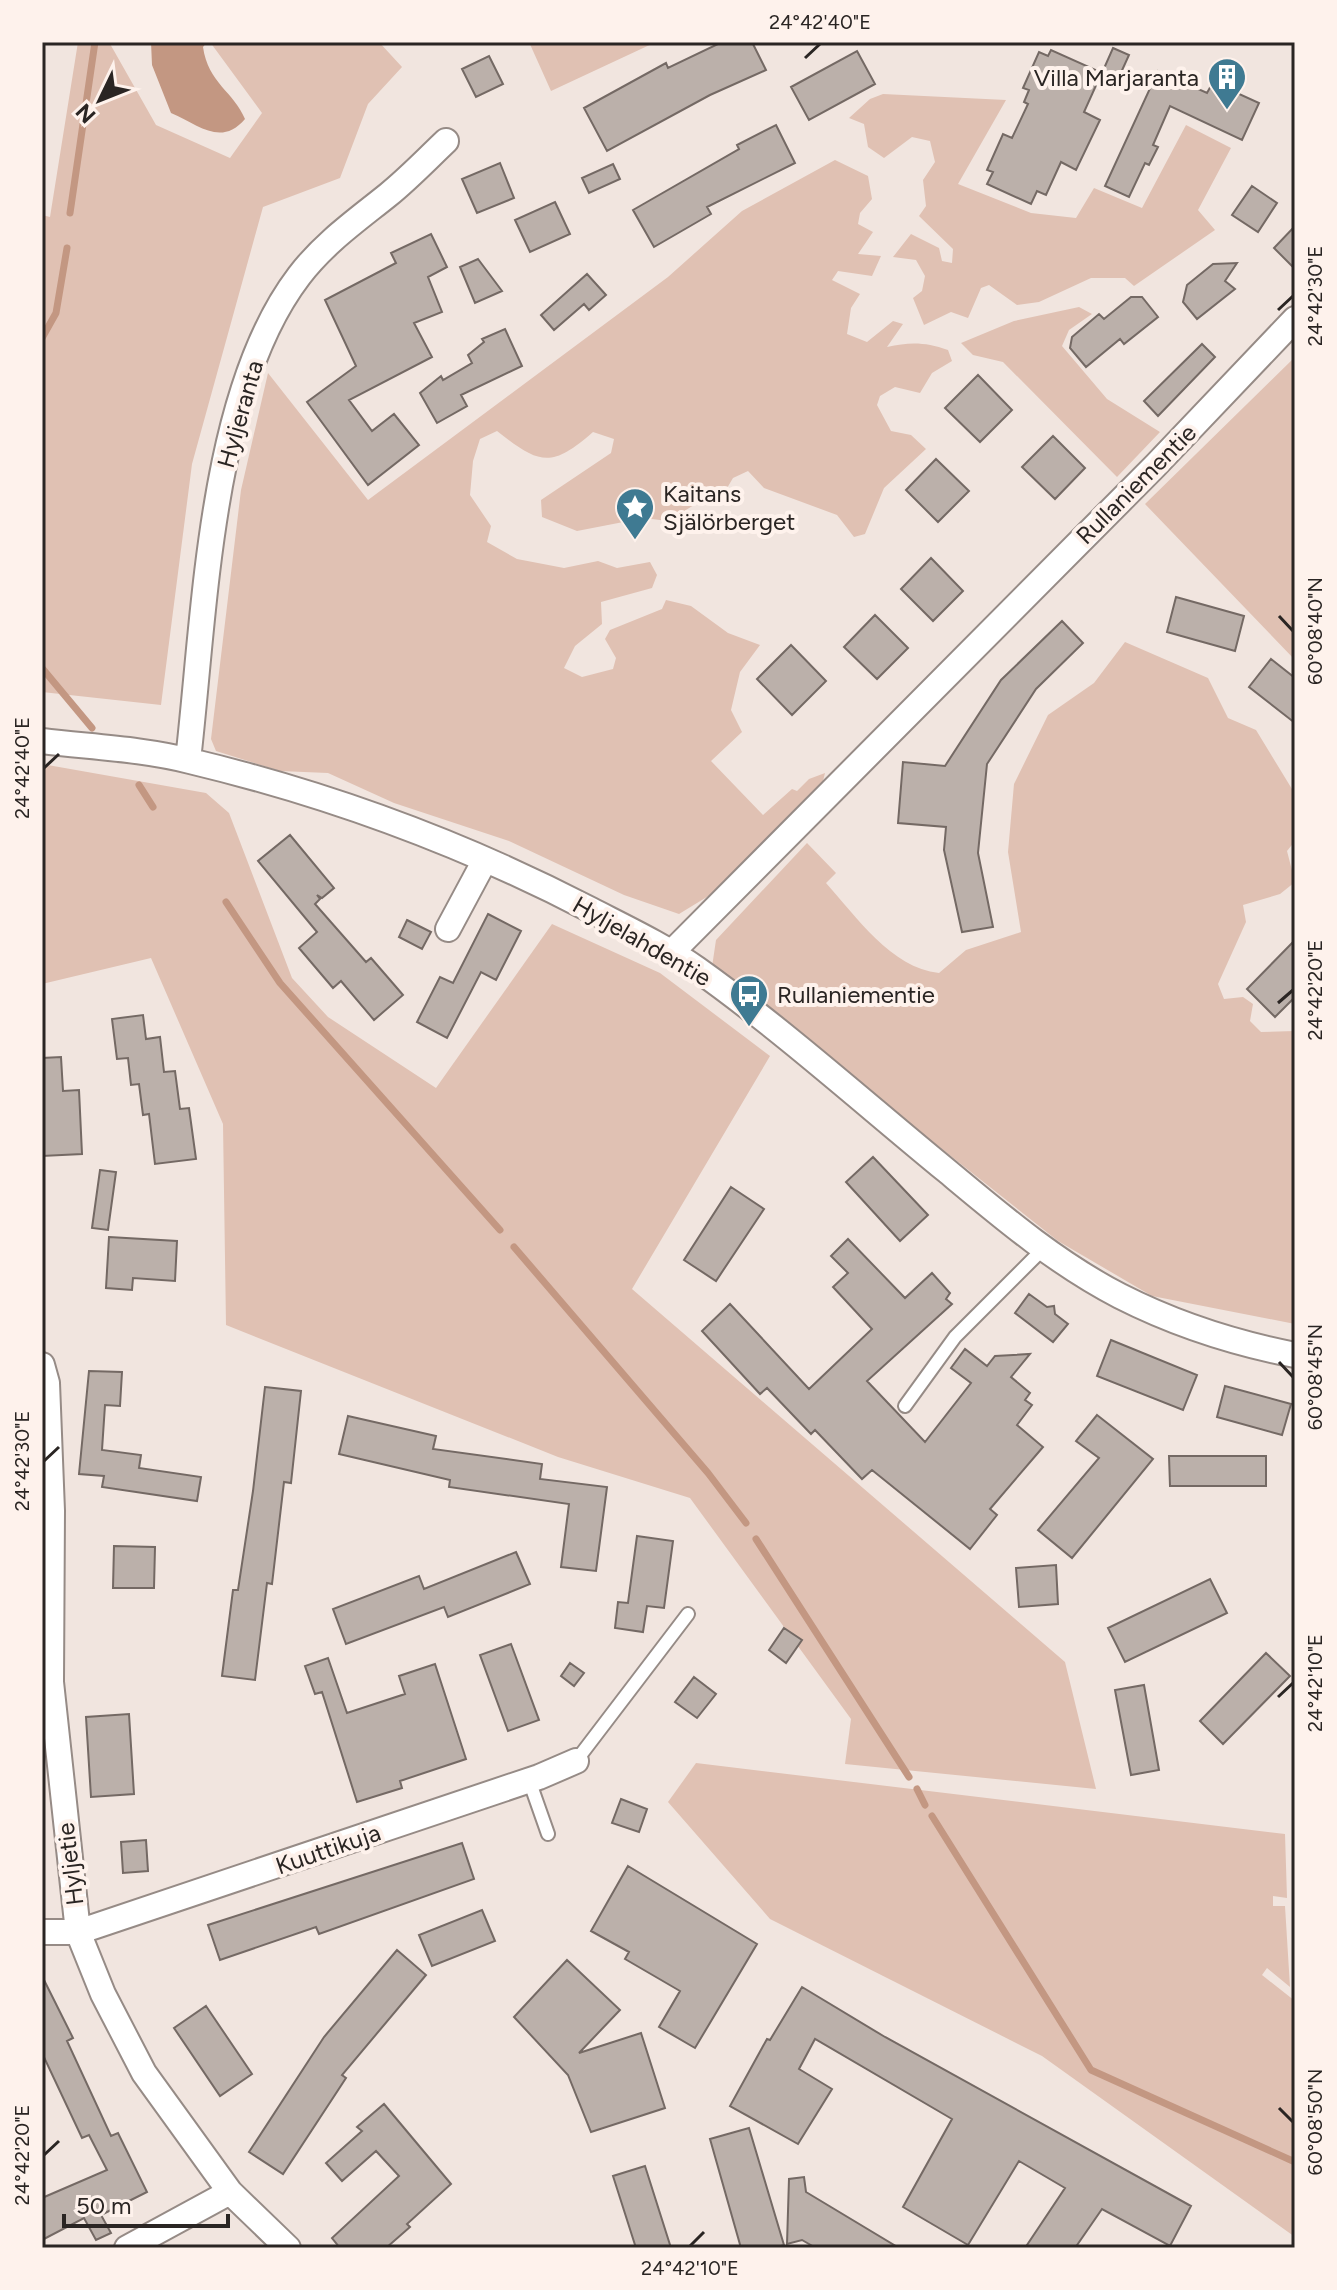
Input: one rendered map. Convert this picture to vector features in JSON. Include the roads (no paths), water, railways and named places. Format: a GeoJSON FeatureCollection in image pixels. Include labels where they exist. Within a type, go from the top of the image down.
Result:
{"type":"FeatureCollection","features":[{"type":"Feature","properties":{"kind":"street","name":"Hyljeranta"},"geometry":{"type":"LineString","coordinates":[[188,760],[220,481],[242,395],[269,321],[300,275],[340,232],[390,193],[446,141]]}},
{"type":"Feature","properties":{"kind":"street","name":"Rullaniementie"},"geometry":{"type":"LineString","coordinates":[[671,953],[1156,465],[1295,319]]}},
{"type":"Feature","properties":{"kind":"street","name":"Hyljelahdentie"},"geometry":{"type":"LineString","coordinates":[[42,741],[188,760],[322,798],[485,860],[551,889],[695,968],[1044,1248],[1081,1273],[1155,1312],[1231,1341],[1295,1355]]}},
{"type":"Feature","properties":{"kind":"street"},"geometry":{"type":"LineString","coordinates":[[448,929],[485,860]]}},
{"type":"Feature","properties":{"kind":"street","name":"Hyljetie"},"geometry":{"type":"LineString","coordinates":[[42,1365],[47,1383],[52,1511],[51,1682],[78,1932],[103,1994],[144,2073],[230,2192],[288,2248]]}},
{"type":"Feature","properties":{"kind":"street","name":"Kuuttikuja"},"geometry":{"type":"LineString","coordinates":[[42,1932],[78,1932],[529,1780],[576,1761]]}},
{"type":"Feature","properties":{"kind":"street"},"geometry":{"type":"LineString","coordinates":[[127,2248],[230,2192]]}},
{"type":"Feature","properties":{"kind":"lane"},"geometry":{"type":"LineString","coordinates":[[905,1406],[955,1337],[1044,1248]]}},
{"type":"Feature","properties":{"kind":"lane"},"geometry":{"type":"LineString","coordinates":[[576,1761],[688,1614]]}},
{"type":"Feature","properties":{"kind":"lane"},"geometry":{"type":"LineString","coordinates":[[529,1780],[548,1834]]}},
{"type":"Feature","properties":{"kind":"waterway"},"geometry":{"type":"LineString","coordinates":[[70,213],[95,42]]}},
{"type":"Feature","properties":{"kind":"waterway"},"geometry":{"type":"LineString","coordinates":[[42,338],[56,313],[67,248]]}},
{"type":"Feature","properties":{"kind":"waterway"},"geometry":{"type":"LineString","coordinates":[[42,668],[92,728]]}},
{"type":"Feature","properties":{"kind":"waterway"},"geometry":{"type":"LineString","coordinates":[[139,785],[153,807]]}},
{"type":"Feature","properties":{"kind":"waterway"},"geometry":{"type":"LineString","coordinates":[[226,902],[280,983],[500,1230]]}},
{"type":"Feature","properties":{"kind":"waterway"},"geometry":{"type":"LineString","coordinates":[[514,1247],[708,1473],[746,1523]]}},
{"type":"Feature","properties":{"kind":"waterway"},"geometry":{"type":"LineString","coordinates":[[756,1539],[909,1777]]}},
{"type":"Feature","properties":{"kind":"waterway"},"geometry":{"type":"LineString","coordinates":[[917,1789],[925,1805]]}},
{"type":"Feature","properties":{"kind":"waterway"},"geometry":{"type":"LineString","coordinates":[[932,1816],[1091,2070],[1295,2162]]}},
{"type":"Feature","properties":{"kind":"place","name":"Villa Marjaranta"},"geometry":{"type":"Point","coordinates":[1227,111]}},
{"type":"Feature","properties":{"kind":"place","name":"Kaitans Själörberget"},"geometry":{"type":"Point","coordinates":[635,541]}},
{"type":"Feature","properties":{"kind":"place","name":"Rullaniementie"},"geometry":{"type":"Point","coordinates":[749,1028]}}]}
